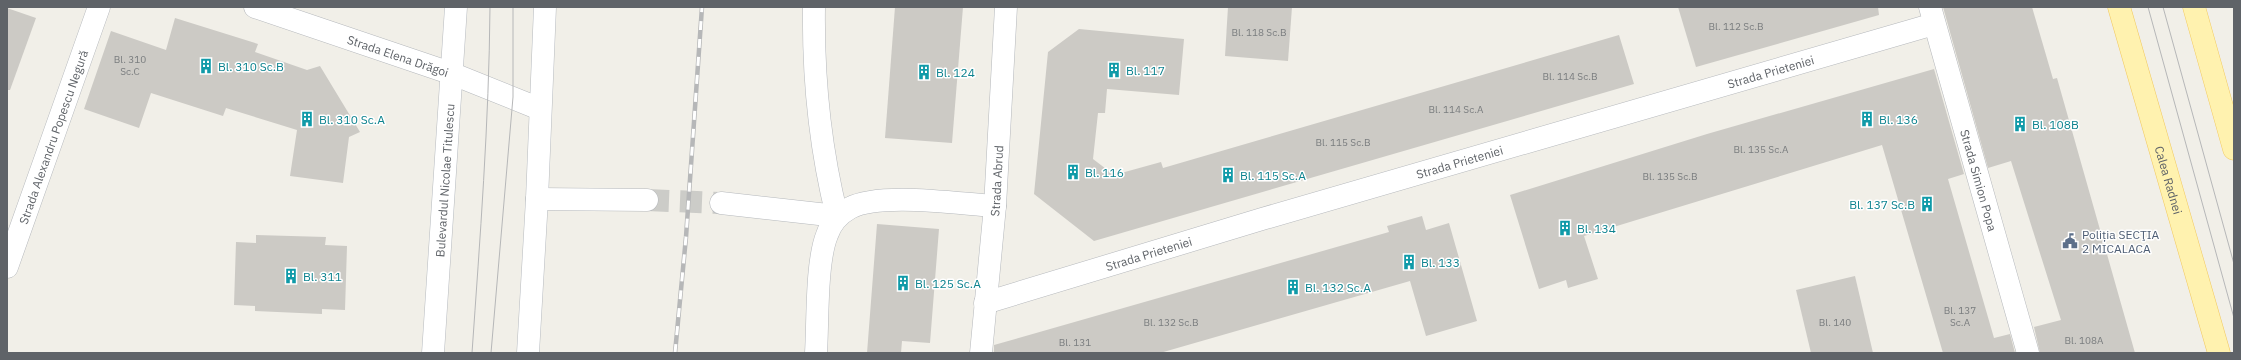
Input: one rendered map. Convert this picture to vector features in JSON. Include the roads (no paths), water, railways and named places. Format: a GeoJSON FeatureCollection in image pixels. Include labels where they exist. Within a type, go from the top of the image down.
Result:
{"type":"FeatureCollection","features":[{"type":"Feature","properties":{"kind":"main road","name":"Calea Radnei"},"geometry":{"type":"LineString","coordinates":[[2119,7],[2219,353]]}},
{"type":"Feature","properties":{"kind":"main road"},"geometry":{"type":"LineString","coordinates":[[2194,7],[2234,149]]}},
{"type":"Feature","properties":{"kind":"street","name":"Strada Alexandru Popescu Negură"},"geometry":{"type":"LineString","coordinates":[[7,267],[99,7]]}},
{"type":"Feature","properties":{"kind":"street","name":"Strada Elena Drăgoi"},"geometry":{"type":"LineString","coordinates":[[255,7],[453,74],[540,109]]}},
{"type":"Feature","properties":{"kind":"street","name":"Bulevardul Nicolae Titulescu"},"geometry":{"type":"LineString","coordinates":[[433,353],[453,74],[456,7]]}},
{"type":"Feature","properties":{"kind":"street"},"geometry":{"type":"LineString","coordinates":[[528,353],[538,199],[540,109],[545,7]]}},
{"type":"Feature","properties":{"kind":"street"},"geometry":{"type":"LineString","coordinates":[[814,7],[813,50],[821,131],[830,186],[837,216]]}},
{"type":"Feature","properties":{"kind":"street","name":"Strada Abrud"},"geometry":{"type":"LineString","coordinates":[[981,353],[995,206],[1006,7]]}},
{"type":"Feature","properties":{"kind":"street","name":"Strada Prieteniei"},"geometry":{"type":"LineString","coordinates":[[985,303],[1932,15]]}},
{"type":"Feature","properties":{"kind":"street","name":"Strada Simion Popa"},"geometry":{"type":"LineString","coordinates":[[1932,15],[2028,353]]}},
{"type":"Feature","properties":{"kind":"street"},"geometry":{"type":"LineString","coordinates":[[538,199],[647,200]]}},
{"type":"Feature","properties":{"kind":"street"},"geometry":{"type":"LineString","coordinates":[[816,353],[821,259],[826,235],[837,216],[850,207],[868,202],[901,200],[995,206]]}},
{"type":"Feature","properties":{"kind":"street"},"geometry":{"type":"LineString","coordinates":[[721,203],[837,216]]}},
{"type":"Feature","properties":{"kind":"tunnel"},"geometry":{"type":"LineString","coordinates":[[647,200],[721,203]]}},
{"type":"Feature","properties":{"kind":"tram line"},"geometry":{"type":"LineString","coordinates":[[472,353],[486,137],[490,7]]}},
{"type":"Feature","properties":{"kind":"tram line"},"geometry":{"type":"LineString","coordinates":[[491,353],[513,97],[513,7]]}},
{"type":"Feature","properties":{"kind":"tram line"},"geometry":{"type":"LineString","coordinates":[[2148,7],[2234,318]]}},
{"type":"Feature","properties":{"kind":"tram line"},"geometry":{"type":"LineString","coordinates":[[2163,7],[2234,264]]}},
{"type":"Feature","properties":{"kind":"railway"},"geometry":{"type":"LineString","coordinates":[[675,353],[686,237],[702,7]]}},
{"type":"Feature","properties":{"kind":"place","name":"Bl. 310 Sc.B"},"geometry":{"type":"Point","coordinates":[206,66]}},
{"type":"Feature","properties":{"kind":"place","name":"Bl. 117"},"geometry":{"type":"Point","coordinates":[1114,70]}},
{"type":"Feature","properties":{"kind":"place","name":"Bl. 124"},"geometry":{"type":"Point","coordinates":[924,72]}},
{"type":"Feature","properties":{"kind":"place","name":"Bl. 310 Sc.A"},"geometry":{"type":"Point","coordinates":[307,119]}},
{"type":"Feature","properties":{"kind":"place","name":"Bl. 136"},"geometry":{"type":"Point","coordinates":[1867,119]}},
{"type":"Feature","properties":{"kind":"place","name":"Bl. 108B"},"geometry":{"type":"Point","coordinates":[2020,124]}},
{"type":"Feature","properties":{"kind":"place","name":"Bl. 116"},"geometry":{"type":"Point","coordinates":[1073,172]}},
{"type":"Feature","properties":{"kind":"place","name":"Bl. 115 Sc.A"},"geometry":{"type":"Point","coordinates":[1228,175]}},
{"type":"Feature","properties":{"kind":"place","name":"Bl. 137 Sc.B"},"geometry":{"type":"Point","coordinates":[1927,204]}},
{"type":"Feature","properties":{"kind":"place","name":"Bl. 134"},"geometry":{"type":"Point","coordinates":[1565,228]}},
{"type":"Feature","properties":{"kind":"place","name":"Poliția SECŢIA 2 MICALACA"},"geometry":{"type":"Point","coordinates":[2070,241]}},
{"type":"Feature","properties":{"kind":"place","name":"Bl. 133"},"geometry":{"type":"Point","coordinates":[1409,262]}},
{"type":"Feature","properties":{"kind":"place","name":"Bl. 311"},"geometry":{"type":"Point","coordinates":[291,276]}},
{"type":"Feature","properties":{"kind":"place","name":"Bl. 125 Sc.A"},"geometry":{"type":"Point","coordinates":[903,283]}},
{"type":"Feature","properties":{"kind":"place","name":"Bl. 132 Sc.A"},"geometry":{"type":"Point","coordinates":[1293,287]}}]}
